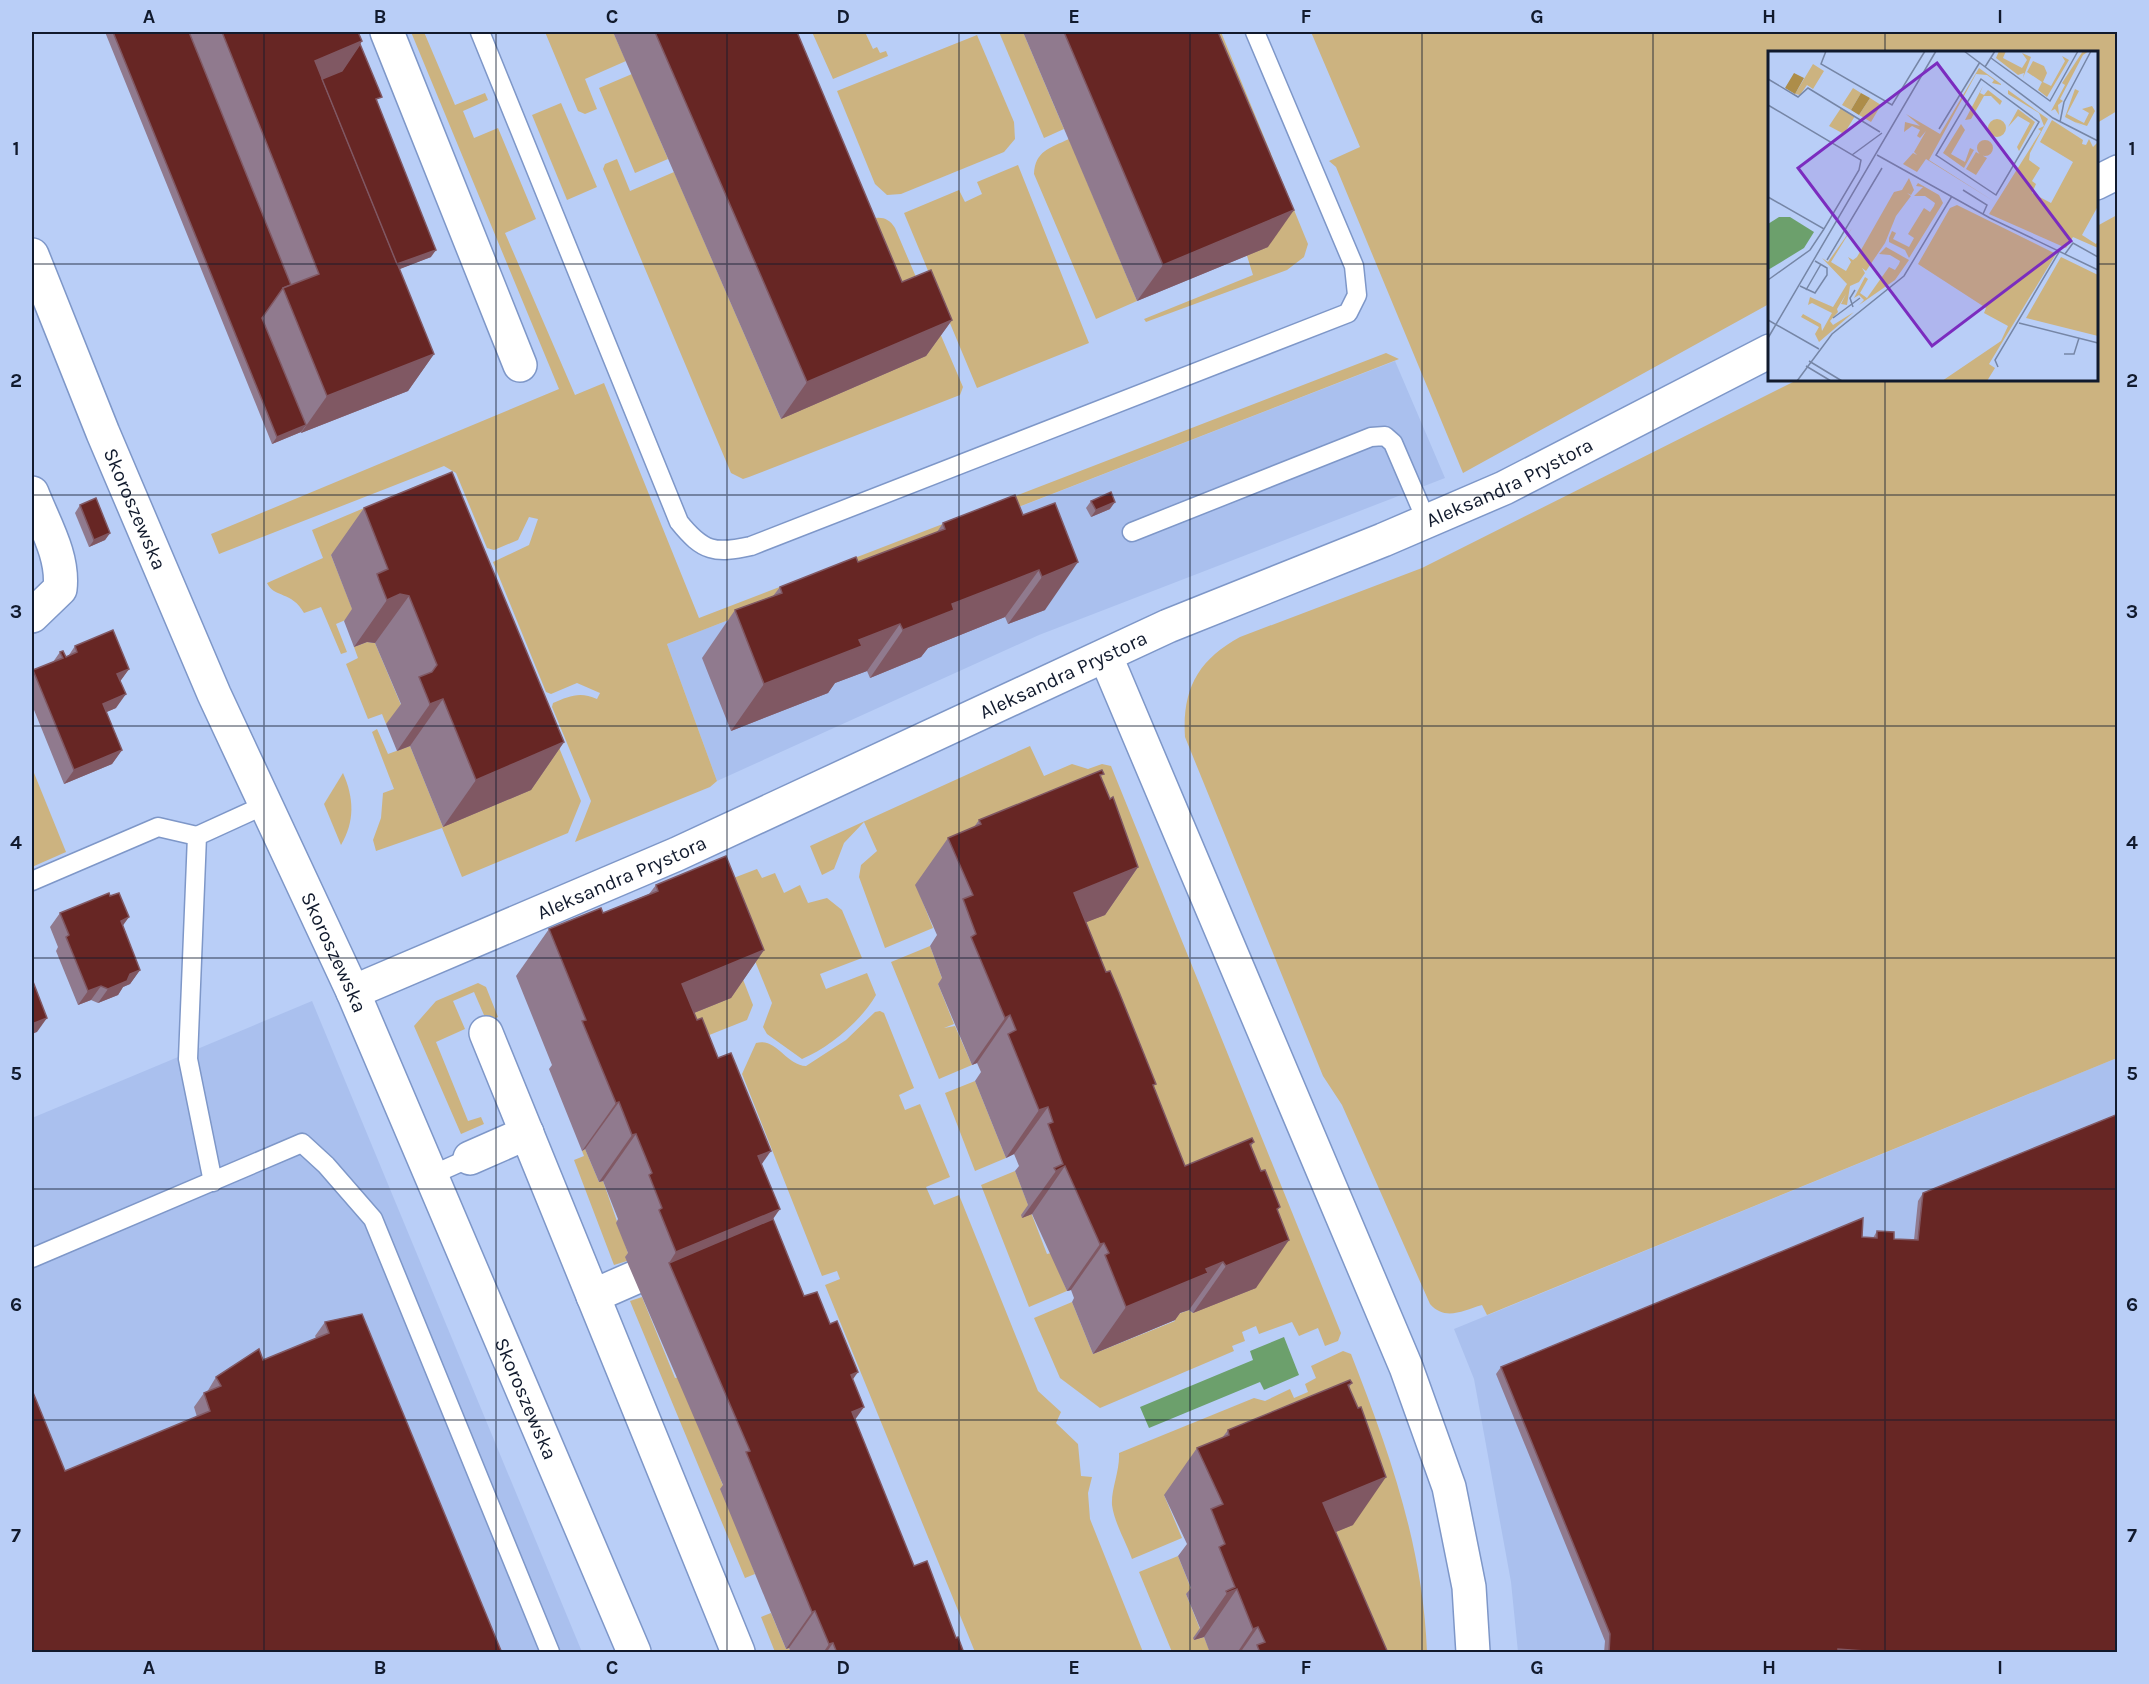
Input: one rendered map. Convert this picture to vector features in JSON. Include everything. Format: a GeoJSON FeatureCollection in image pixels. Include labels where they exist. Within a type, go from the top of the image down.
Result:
{"type":"FeatureCollection","features":[{"type":"Feature","properties":{"kind":"street"},"geometry":{"type":"LineString","coordinates":[[387,32],[520,365]]}},
{"type":"Feature","properties":{"kind":"street"},"geometry":{"type":"LineString","coordinates":[[2098,182],[2118,172]]}},
{"type":"Feature","properties":{"kind":"street","name":"Skoroszewska"},"geometry":{"type":"LineString","coordinates":[[32,255],[103,433],[214,694],[353,992],[634,1653]]}},
{"type":"Feature","properties":{"kind":"street","name":"Aleksandra Prystora"},"geometry":{"type":"LineString","coordinates":[[353,992],[677,854],[1218,605],[1427,522],[1504,488],[1768,352]]}},
{"type":"Feature","properties":{"kind":"street"},"geometry":{"type":"LineString","coordinates":[[32,493],[57,555],[62,576],[60,590],[32,616]]}},
{"type":"Feature","properties":{"kind":"street"},"geometry":{"type":"LineString","coordinates":[[1106,657],[1406,1367],[1449,1487],[1469,1587],[1473,1653]]}},
{"type":"Feature","properties":{"kind":"street"},"geometry":{"type":"LineString","coordinates":[[486,1033],[738,1653]]}},
{"type":"Feature","properties":{"kind":"street"},"geometry":{"type":"LineString","coordinates":[[470,1158],[527,1133]]}},
{"type":"Feature","properties":{"kind":"street"},"geometry":{"type":"LineString","coordinates":[[593,1296],[634,1278]]}},
{"type":"Feature","properties":{"kind":"lane"},"geometry":{"type":"LineString","coordinates":[[480,32],[679,522],[700,544],[721,552],[751,546],[1348,313],[1358,295],[1354,266],[1255,32]]}},
{"type":"Feature","properties":{"kind":"lane"},"geometry":{"type":"LineString","coordinates":[[1132,532],[1371,437],[1385,436],[1393,443],[1427,522]]}},
{"type":"Feature","properties":{"kind":"lane"},"geometry":{"type":"LineString","coordinates":[[32,880],[158,827],[197,836],[267,804]]}},
{"type":"Feature","properties":{"kind":"lane"},"geometry":{"type":"LineString","coordinates":[[197,836],[188,1059],[213,1182]]}},
{"type":"Feature","properties":{"kind":"lane"},"geometry":{"type":"LineString","coordinates":[[32,1258],[302,1143],[326,1165],[373,1219],[550,1653]]}},
{"type":"Feature","properties":{"kind":"lane"},"geometry":{"type":"LineString","coordinates":[[432,1175],[470,1158]]}},
{"type":"Feature","properties":{"kind":"shaded area"},"geometry":{"type":"Polygon","coordinates":[[[411,32],[424,32],[455,105],[485,93],[488,100],[463,111],[474,138],[498,128],[536,219],[505,233],[575,395],[604,383],[699,618],[1386,353],[1399,359],[667,644],[717,781],[710,787],[575,842],[591,801],[552,707],[553,703],[580,695],[597,699],[600,693],[577,683],[551,694],[546,692],[493,562],[529,545],[538,519],[529,517],[518,540],[494,550],[487,548],[456,473],[444,466],[219,554],[211,534],[559,389],[411,32]]]}},
{"type":"Feature","properties":{"kind":"shaded area"},"geometry":{"type":"Polygon","coordinates":[[[545,32],[613,32],[626,61],[585,79],[597,109],[585,114],[578,111],[545,32]]]}},
{"type":"Feature","properties":{"kind":"shaded area"},"geometry":{"type":"Polygon","coordinates":[[[812,32],[865,32],[873,49],[877,47],[880,53],[886,51],[888,56],[833,79],[812,32]]]}},
{"type":"Feature","properties":{"kind":"shaded area"},"geometry":{"type":"Polygon","coordinates":[[[999,32],[1023,32],[1064,129],[1044,138],[999,32]]]}},
{"type":"Feature","properties":{"kind":"shaded area"},"geometry":{"type":"Polygon","coordinates":[[[1177,32],[1221,32],[1308,244],[1304,257],[1287,270],[1146,322],[1144,319],[1253,275],[1177,32]]]}},
{"type":"Feature","properties":{"kind":"shaded area"},"geometry":{"type":"Polygon","coordinates":[[[1311,32],[2117,32],[2117,111],[2098,122],[2098,51],[1768,51],[1768,305],[1463,473],[1336,167],[1329,161],[1360,147],[1311,32]]]}},
{"type":"Feature","properties":{"kind":"shaded area"},"geometry":{"type":"Polygon","coordinates":[[[977,35],[1014,122],[1015,139],[1004,152],[901,194],[887,195],[875,184],[837,91],[977,35]]]}},
{"type":"Feature","properties":{"kind":"shaded area"},"geometry":{"type":"Polygon","coordinates":[[[632,74],[668,159],[635,173],[599,88],[632,74]]]}},
{"type":"Feature","properties":{"kind":"shaded area"},"geometry":{"type":"Polygon","coordinates":[[[561,103],[597,187],[567,200],[532,115],[561,103]]]}},
{"type":"Feature","properties":{"kind":"shaded area"},"geometry":{"type":"Polygon","coordinates":[[[1069,139],[1137,301],[1096,319],[1034,174],[1037,160],[1045,151],[1069,139]]]}},
{"type":"Feature","properties":{"kind":"shaded area"},"geometry":{"type":"Polygon","coordinates":[[[617,159],[630,191],[674,172],[781,419],[870,219],[874,218],[887,220],[895,228],[963,387],[960,395],[749,477],[743,479],[731,473],[603,169],[605,164],[617,159]]]}},
{"type":"Feature","properties":{"kind":"shaded area"},"geometry":{"type":"Polygon","coordinates":[[[1018,165],[1089,343],[977,388],[904,213],[959,190],[965,202],[982,194],[977,182],[1018,165]]]}},
{"type":"Feature","properties":{"kind":"shaded area"},"geometry":{"type":"Polygon","coordinates":[[[2117,215],[2117,1058],[1487,1315],[1482,1305],[1454,1313],[1436,1309],[1430,1304],[1342,1105],[1323,1076],[1185,737],[1186,704],[1190,690],[1203,666],[1225,646],[1240,637],[1422,568],[1795,381],[2098,381],[2098,225],[2117,215]]]}},
{"type":"Feature","properties":{"kind":"shaded area"},"geometry":{"type":"Polygon","coordinates":[[[1395,361],[1445,478],[1039,635],[717,781],[667,644],[1395,361]]]}},
{"type":"Feature","properties":{"kind":"shaded area"},"geometry":{"type":"Polygon","coordinates":[[[440,476],[449,480],[331,555],[355,616],[336,624],[347,652],[341,654],[321,607],[304,613],[294,601],[274,591],[267,583],[323,558],[312,530],[440,476]]]}},
{"type":"Feature","properties":{"kind":"shaded area"},"geometry":{"type":"Polygon","coordinates":[[[367,642],[375,643],[404,712],[386,724],[382,714],[368,719],[346,664],[358,658],[354,647],[367,642]]]}},
{"type":"Feature","properties":{"kind":"shaded area"},"geometry":{"type":"Polygon","coordinates":[[[544,711],[581,801],[568,833],[462,877],[442,828],[376,851],[373,840],[381,818],[383,793],[394,789],[372,732],[377,729],[388,754],[410,746],[443,827],[544,711]]]}},
{"type":"Feature","properties":{"kind":"shaded area"},"geometry":{"type":"Polygon","coordinates":[[[1030,746],[1044,776],[1072,764],[1088,769],[1102,764],[1111,766],[1341,1333],[1338,1341],[1325,1346],[1318,1328],[1299,1336],[1292,1322],[1259,1334],[1256,1326],[1242,1332],[1245,1341],[1232,1346],[1234,1351],[1100,1408],[1060,1378],[1034,1318],[1072,1302],[1093,1354],[1175,1321],[1173,1316],[1189,1310],[1193,1313],[1152,1213],[916,885],[933,928],[885,948],[859,877],[861,865],[877,851],[864,822],[844,843],[834,869],[822,875],[810,846],[1030,746]]]}},
{"type":"Feature","properties":{"kind":"shaded area"},"geometry":{"type":"Polygon","coordinates":[[[32,768],[66,852],[32,867],[32,768]]]}},
{"type":"Feature","properties":{"kind":"shaded area"},"geometry":{"type":"Polygon","coordinates":[[[343,773],[351,800],[351,818],[341,845],[324,804],[343,773]]]}},
{"type":"Feature","properties":{"kind":"shaded area"},"geometry":{"type":"Polygon","coordinates":[[[757,869],[762,878],[775,873],[784,893],[800,885],[808,903],[827,898],[842,910],[862,958],[820,974],[826,989],[867,973],[876,995],[854,1023],[834,1041],[802,1059],[767,1034],[763,1027],[772,1003],[723,882],[757,869]]]}},
{"type":"Feature","properties":{"kind":"shaded area"},"geometry":{"type":"Polygon","coordinates":[[[930,946],[943,981],[938,984],[954,1024],[944,1028],[955,1026],[972,1065],[939,1079],[891,962],[930,946]]]}},
{"type":"Feature","properties":{"kind":"shaded area"},"geometry":{"type":"Polygon","coordinates":[[[735,959],[753,1005],[747,1020],[659,1055],[649,1031],[735,959]]]}},
{"type":"Feature","properties":{"kind":"shaded area"},"geometry":{"type":"Polygon","coordinates":[[[478,983],[486,987],[498,1017],[487,1022],[474,992],[453,1001],[465,1029],[436,1042],[468,1121],[481,1117],[484,1124],[461,1134],[414,1026],[436,1001],[478,983]]]}},
{"type":"Feature","properties":{"kind":"shaded area"},"geometry":{"type":"Polygon","coordinates":[[[312,1001],[582,1652],[32,1652],[32,1118],[312,1001]]]}},
{"type":"Feature","properties":{"kind":"shaded area"},"geometry":{"type":"Polygon","coordinates":[[[875,1012],[884,1013],[914,1088],[899,1095],[905,1110],[920,1104],[950,1177],[926,1187],[934,1205],[959,1195],[1038,1391],[1061,1412],[1056,1423],[1078,1444],[1081,1476],[1092,1477],[1088,1493],[1090,1519],[1143,1652],[975,1652],[825,1285],[840,1279],[837,1271],[822,1276],[742,1074],[756,1043],[769,1044],[793,1061],[806,1066],[846,1040],[875,1012]]]}},
{"type":"Feature","properties":{"kind":"shaded area"},"geometry":{"type":"Polygon","coordinates":[[[2117,1058],[2117,1652],[1518,1652],[1511,1582],[1474,1379],[1454,1329],[2117,1058]]]}},
{"type":"Feature","properties":{"kind":"shaded area"},"geometry":{"type":"Polygon","coordinates":[[[975,1081],[1006,1158],[975,1171],[945,1093],[975,1081]]]}},
{"type":"Feature","properties":{"kind":"shaded area"},"geometry":{"type":"Polygon","coordinates":[[[585,1149],[599,1182],[603,1181],[629,1256],[627,1261],[614,1265],[574,1160],[584,1156],[582,1151],[585,1149]]]}},
{"type":"Feature","properties":{"kind":"shaded area"},"geometry":{"type":"Polygon","coordinates":[[[1015,1171],[1047,1254],[1051,1253],[1067,1291],[1029,1307],[981,1185],[1015,1171]]]}},
{"type":"Feature","properties":{"kind":"shaded area"},"geometry":{"type":"Polygon","coordinates":[[[642,1297],[675,1378],[679,1377],[724,1488],[755,1574],[745,1578],[630,1301],[642,1297]]]}},
{"type":"Feature","properties":{"kind":"shaded area"},"geometry":{"type":"Polygon","coordinates":[[[1284,1337],[1299,1375],[1264,1390],[1260,1382],[1149,1428],[1140,1407],[1253,1360],[1250,1351],[1284,1337]]]}},
{"type":"Feature","properties":{"kind":"shaded area"},"geometry":{"type":"Polygon","coordinates":[[[1343,1351],[1351,1354],[1391,1463],[1402,1500],[1419,1574],[1427,1652],[1334,1652],[1164,1495],[1182,1538],[1132,1559],[1113,1512],[1112,1499],[1119,1453],[1254,1398],[1265,1401],[1290,1389],[1294,1398],[1308,1392],[1305,1384],[1316,1378],[1311,1366],[1343,1351]]]}},
{"type":"Feature","properties":{"kind":"shaded area"},"geometry":{"type":"Polygon","coordinates":[[[1178,1556],[1192,1591],[1186,1594],[1202,1634],[1194,1640],[1204,1637],[1210,1652],[1172,1652],[1139,1572],[1178,1556]]]}},
{"type":"Feature","properties":{"kind":"shaded area"},"geometry":{"type":"Polygon","coordinates":[[[771,1613],[786,1649],[789,1648],[791,1652],[775,1652],[761,1617],[771,1613]]]}},
{"type":"Feature","properties":{"kind":"building"},"geometry":{"type":"Polygon","coordinates":[[[113,32],[189,32],[291,285],[283,288],[262,318],[306,425],[277,437],[113,32]]]}},
{"type":"Feature","properties":{"kind":"building"},"geometry":{"type":"Polygon","coordinates":[[[222,32],[358,32],[362,41],[315,61],[434,354],[327,396],[283,288],[319,274],[222,32]]]}},
{"type":"Feature","properties":{"kind":"building"},"geometry":{"type":"Polygon","coordinates":[[[655,32],[797,32],[902,282],[931,270],[952,320],[807,382],[655,32]]]}},
{"type":"Feature","properties":{"kind":"building"},"geometry":{"type":"Polygon","coordinates":[[[1064,32],[1218,32],[1294,210],[1163,265],[1064,32]]]}},
{"type":"Feature","properties":{"kind":"building"},"geometry":{"type":"Polygon","coordinates":[[[360,44],[382,97],[376,99],[436,250],[397,264],[322,79],[342,71],[360,44]]]}},
{"type":"Feature","properties":{"kind":"building"},"geometry":{"type":"Polygon","coordinates":[[[452,472],[564,742],[476,780],[443,699],[430,704],[419,677],[432,672],[437,665],[409,596],[400,594],[387,600],[377,574],[388,569],[364,508],[452,472]]]}},
{"type":"Feature","properties":{"kind":"building"},"geometry":{"type":"Polygon","coordinates":[[[1111,492],[1115,502],[1096,510],[1091,501],[1111,492]]]}},
{"type":"Feature","properties":{"kind":"building"},"geometry":{"type":"Polygon","coordinates":[[[1015,495],[1023,515],[1055,503],[1078,562],[1042,577],[1039,570],[952,604],[954,610],[903,630],[900,624],[859,640],[862,646],[764,684],[735,610],[782,593],[780,587],[856,557],[858,562],[945,529],[943,523],[1015,495]]]}},
{"type":"Feature","properties":{"kind":"building"},"geometry":{"type":"Polygon","coordinates":[[[96,498],[110,533],[94,540],[80,505],[96,498]]]}},
{"type":"Feature","properties":{"kind":"building"},"geometry":{"type":"Polygon","coordinates":[[[113,630],[129,669],[117,674],[126,694],[103,704],[122,750],[74,770],[33,670],[63,658],[60,652],[63,651],[66,657],[77,652],[75,646],[113,630]]]}},
{"type":"Feature","properties":{"kind":"building"},"geometry":{"type":"Polygon","coordinates":[[[1102,770],[1104,774],[1100,775],[1110,799],[1113,797],[1138,867],[1074,893],[1106,972],[1110,971],[1119,992],[1156,1084],[1153,1085],[1185,1166],[1252,1138],[1254,1142],[1250,1144],[1261,1171],[1265,1170],[1280,1207],[1277,1209],[1289,1240],[1226,1266],[1223,1262],[1206,1269],[1208,1273],[1126,1307],[1105,1255],[1109,1253],[1104,1243],[1100,1244],[1065,1166],[1056,1171],[1054,1168],[1063,1164],[1048,1124],[1053,1122],[1048,1107],[1039,1110],[1008,1034],[1016,1030],[1010,1015],[1005,1018],[971,937],[976,934],[963,899],[973,895],[948,838],[981,824],[979,820],[1102,770]]]}},
{"type":"Feature","properties":{"kind":"building"},"geometry":{"type":"Polygon","coordinates":[[[726,856],[764,950],[682,984],[697,1020],[702,1018],[718,1058],[731,1053],[771,1151],[758,1156],[780,1209],[676,1252],[659,1210],[662,1208],[649,1175],[652,1173],[636,1134],[632,1135],[619,1102],[616,1103],[582,1021],[586,1020],[549,929],[601,908],[603,913],[658,891],[656,885],[726,856]]]}},
{"type":"Feature","properties":{"kind":"building"},"geometry":{"type":"Polygon","coordinates":[[[109,893],[110,896],[119,893],[129,917],[121,921],[140,970],[130,974],[127,981],[108,989],[101,986],[88,991],[66,937],[69,935],[60,913],[109,893]]]}},
{"type":"Feature","properties":{"kind":"building"},"geometry":{"type":"Polygon","coordinates":[[[32,979],[47,1018],[32,1024],[32,979]]]}},
{"type":"Feature","properties":{"kind":"building"},"geometry":{"type":"Polygon","coordinates":[[[2118,1114],[2118,1653],[1892,1653],[1838,1649],[1838,1653],[1609,1653],[1610,1634],[1501,1367],[1863,1218],[1862,1237],[1877,1238],[1877,1231],[1894,1232],[1894,1239],[1918,1240],[1923,1193],[2118,1114]]]}},
{"type":"Feature","properties":{"kind":"building"},"geometry":{"type":"Polygon","coordinates":[[[773,1219],[804,1296],[817,1292],[830,1324],[837,1321],[858,1372],[851,1375],[864,1407],[852,1412],[914,1566],[927,1561],[956,1638],[958,1637],[964,1653],[837,1653],[833,1643],[829,1644],[815,1611],[812,1612],[746,1452],[750,1451],[669,1263],[773,1219]]]}},
{"type":"Feature","properties":{"kind":"building"},"geometry":{"type":"Polygon","coordinates":[[[362,1314],[502,1653],[32,1653],[32,1390],[65,1471],[210,1411],[204,1393],[221,1386],[216,1377],[259,1349],[263,1360],[329,1333],[325,1322],[362,1314]]]}},
{"type":"Feature","properties":{"kind":"building"},"geometry":{"type":"Polygon","coordinates":[[[1350,1380],[1352,1383],[1348,1385],[1358,1408],[1361,1407],[1386,1477],[1323,1503],[1388,1653],[1260,1653],[1257,1645],[1265,1642],[1258,1627],[1253,1629],[1237,1589],[1227,1593],[1226,1591],[1235,1587],[1219,1547],[1225,1544],[1211,1509],[1223,1504],[1197,1448],[1229,1435],[1228,1430],[1350,1380]]]}}]}
